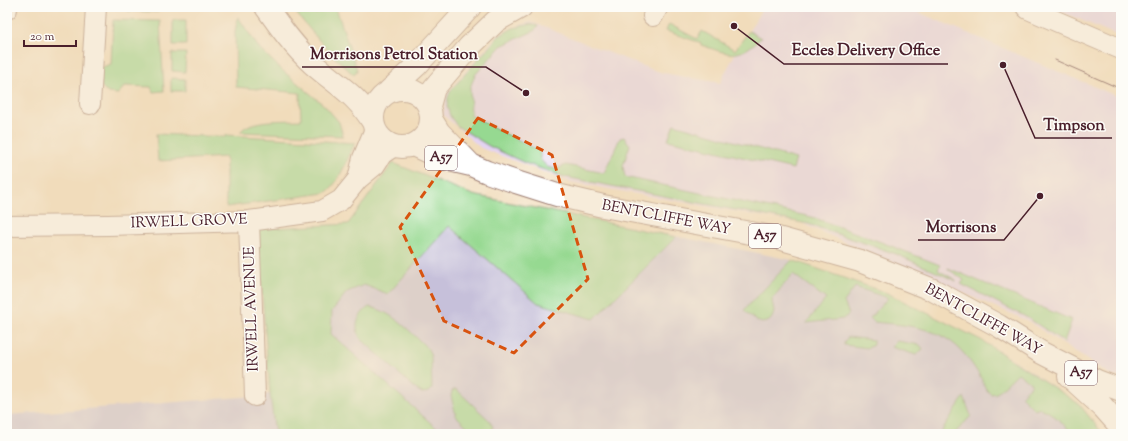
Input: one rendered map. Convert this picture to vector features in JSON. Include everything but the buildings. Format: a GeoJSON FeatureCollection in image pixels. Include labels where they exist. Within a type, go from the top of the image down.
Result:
{"type":"FeatureCollection","features":[{"type":"Feature","properties":{"kind":"main road"},"geometry":{"type":"LineString","coordinates":[[266,7],[290,40],[313,64],[353,96],[364,108],[383,140],[403,145],[420,141],[426,135],[430,127],[430,113],[434,88],[468,47],[496,21],[521,7]]}},
{"type":"Feature","properties":{"kind":"main road"},"geometry":{"type":"LineString","coordinates":[[374,126],[373,113],[376,104],[382,96],[416,66],[470,7]]}},
{"type":"Feature","properties":{"kind":"main road"},"geometry":{"type":"LineString","coordinates":[[389,91],[408,89],[417,92],[424,98],[430,113]]}},
{"type":"Feature","properties":{"kind":"main road","name":"BENTCLIFFE WAY"},"geometry":{"type":"LineString","coordinates":[[430,113],[439,132],[471,165]]}},
{"type":"Feature","properties":{"kind":"main road","name":"BENTCLIFFE WAY"},"geometry":{"type":"LineString","coordinates":[[403,145],[441,158],[471,165],[509,180],[556,195],[604,206],[778,238],[860,261],[920,284],[999,326],[1042,353],[1097,381],[1121,390]]}},
{"type":"Feature","properties":{"kind":"main road"},"geometry":{"type":"LineString","coordinates":[[1042,353],[1120,420]]}},
{"type":"Feature","properties":{"kind":"street"},"geometry":{"type":"LineString","coordinates":[[90,104],[96,7]]}},
{"type":"Feature","properties":{"kind":"street"},"geometry":{"type":"LineString","coordinates":[[1027,8],[1121,49]]}},
{"type":"Feature","properties":{"kind":"street","name":"IRWELL GROVE"},"geometry":{"type":"LineString","coordinates":[[358,179],[363,158],[374,126]]}},
{"type":"Feature","properties":{"kind":"street","name":"IRWELL GROVE"},"geometry":{"type":"LineString","coordinates":[[7,226],[248,221],[322,211],[341,200],[358,179],[382,154],[403,145]]}},
{"type":"Feature","properties":{"kind":"street","name":"IRWELL AVENUE"},"geometry":{"type":"LineString","coordinates":[[248,221],[255,396]]}},
{"type":"Feature","properties":{"kind":"highlighted area"},"geometry":{"type":"Polygon","coordinates":[[[478,118],[552,155],[588,279],[514,353],[444,321],[400,227],[478,118]]]}},
{"type":"Feature","properties":{"kind":"shaded area"},"geometry":{"type":"Polygon","coordinates":[[[763,7],[906,7],[1121,98],[1121,377],[1112,376],[1026,320],[801,223],[570,182],[481,148],[443,115],[446,94],[498,35],[514,27],[531,22],[663,73],[720,83],[735,54],[742,52],[761,38],[749,31],[763,7]]]}},
{"type":"Feature","properties":{"kind":"shaded area"},"geometry":{"type":"Polygon","coordinates":[[[1049,7],[1121,7],[1121,37],[1074,17],[1049,7]]]}},
{"type":"Feature","properties":{"kind":"shaded area"},"geometry":{"type":"Polygon","coordinates":[[[393,163],[473,195],[792,260],[887,293],[981,340],[1021,365],[1079,404],[1103,434],[7,434],[7,415],[270,394],[257,229],[348,224],[393,163]]]}},
{"type":"Feature","properties":{"kind":"green space"},"geometry":{"type":"Polygon","coordinates":[[[123,7],[162,7],[158,12],[128,11],[123,7]]]}},
{"type":"Feature","properties":{"kind":"green space"},"geometry":{"type":"Polygon","coordinates":[[[291,7],[312,7],[315,14],[336,8],[357,70],[354,75],[329,52],[291,7]]]}},
{"type":"Feature","properties":{"kind":"green space"},"geometry":{"type":"Polygon","coordinates":[[[238,17],[259,48],[283,71],[325,106],[339,122],[343,136],[240,132],[252,124],[260,122],[301,120],[300,93],[236,87],[235,31],[238,17]]]}},
{"type":"Feature","properties":{"kind":"green space"},"geometry":{"type":"Polygon","coordinates":[[[113,20],[160,21],[164,91],[153,92],[151,87],[125,86],[118,94],[108,93],[101,86],[100,68],[111,64],[113,20]]]}},
{"type":"Feature","properties":{"kind":"green space"},"geometry":{"type":"Polygon","coordinates":[[[173,20],[186,20],[186,45],[173,45],[173,20]]]}},
{"type":"Feature","properties":{"kind":"green space"},"geometry":{"type":"Polygon","coordinates":[[[531,24],[538,26],[534,31],[501,46],[475,75],[470,88],[471,115],[540,151],[540,159],[547,167],[556,169],[566,165],[604,173],[620,138],[624,137],[630,145],[623,166],[625,177],[812,217],[940,265],[938,270],[956,281],[896,254],[808,224],[565,177],[525,163],[489,146],[457,126],[450,116],[447,106],[448,97],[451,90],[499,36],[513,28],[531,24]]]}},
{"type":"Feature","properties":{"kind":"green space"},"geometry":{"type":"Polygon","coordinates":[[[669,24],[697,39],[702,31],[735,50],[749,31],[761,38],[746,50],[733,54],[701,45],[701,43],[666,31],[669,24]]]}},
{"type":"Feature","properties":{"kind":"green space"},"geometry":{"type":"Polygon","coordinates":[[[172,53],[186,53],[185,72],[172,71],[172,53]]]}},
{"type":"Feature","properties":{"kind":"green space"},"geometry":{"type":"Polygon","coordinates":[[[171,78],[185,79],[185,91],[171,91],[171,78]]]}},
{"type":"Feature","properties":{"kind":"green space"},"geometry":{"type":"Polygon","coordinates":[[[674,124],[796,159],[793,169],[668,140],[674,124]]]}},
{"type":"Feature","properties":{"kind":"green space"},"geometry":{"type":"Polygon","coordinates":[[[156,134],[226,137],[226,135],[355,143],[338,178],[325,193],[226,207],[226,157],[158,161],[156,134]]]}},
{"type":"Feature","properties":{"kind":"green space"},"geometry":{"type":"Polygon","coordinates":[[[393,163],[473,195],[676,237],[594,319],[538,303],[449,226],[388,294],[364,285],[347,292],[332,311],[331,334],[443,434],[275,434],[270,394],[257,229],[348,224],[393,163]]]}},
{"type":"Feature","properties":{"kind":"green space"},"geometry":{"type":"Polygon","coordinates":[[[792,260],[887,293],[981,340],[1079,404],[1103,434],[1073,434],[1050,413],[1040,408],[1035,410],[1021,396],[1032,384],[1018,373],[997,393],[991,394],[985,388],[980,376],[970,361],[957,346],[936,333],[924,329],[874,322],[870,318],[888,298],[855,287],[844,302],[849,314],[843,319],[806,323],[826,299],[793,274],[772,299],[774,312],[771,319],[762,323],[755,320],[744,310],[792,260]]]}},
{"type":"Feature","properties":{"kind":"green space"},"geometry":{"type":"Polygon","coordinates":[[[948,268],[1072,320],[1064,342],[1028,318],[961,284],[964,280],[948,268]]]}},
{"type":"Feature","properties":{"kind":"green space"},"geometry":{"type":"Polygon","coordinates":[[[369,307],[377,309],[393,318],[409,330],[428,349],[431,356],[432,389],[429,392],[422,393],[417,390],[360,338],[357,329],[358,321],[362,313],[369,307]]]}},
{"type":"Feature","properties":{"kind":"green space"},"geometry":{"type":"Polygon","coordinates":[[[848,337],[873,340],[873,345],[868,348],[844,345],[844,342],[848,337]]]}},
{"type":"Feature","properties":{"kind":"green space"},"geometry":{"type":"Polygon","coordinates":[[[897,341],[920,345],[923,349],[916,355],[891,347],[897,341]]]}},
{"type":"Feature","properties":{"kind":"green space"},"geometry":{"type":"Polygon","coordinates":[[[456,389],[490,421],[493,427],[489,434],[475,434],[456,416],[451,396],[452,391],[456,389]]]}},
{"type":"Feature","properties":{"kind":"green space"},"geometry":{"type":"Polygon","coordinates":[[[964,397],[971,416],[954,434],[941,434],[944,427],[964,397]]]}},
{"type":"Feature","properties":{"kind":"tram line"},"geometry":{"type":"LineString","coordinates":[[1055,60],[1121,89]]}},
{"type":"Feature","properties":{"kind":"place","name":"Eccles Delivery Office"},"geometry":{"type":"Point","coordinates":[734,26]}},
{"type":"Feature","properties":{"kind":"place","name":"Timpson"},"geometry":{"type":"Point","coordinates":[1003,65]}},
{"type":"Feature","properties":{"kind":"place","name":"Morrisons Petrol Station"},"geometry":{"type":"Point","coordinates":[526,93]}},
{"type":"Feature","properties":{"kind":"place","name":"Morrisons"},"geometry":{"type":"Point","coordinates":[1040,196]}}]}
